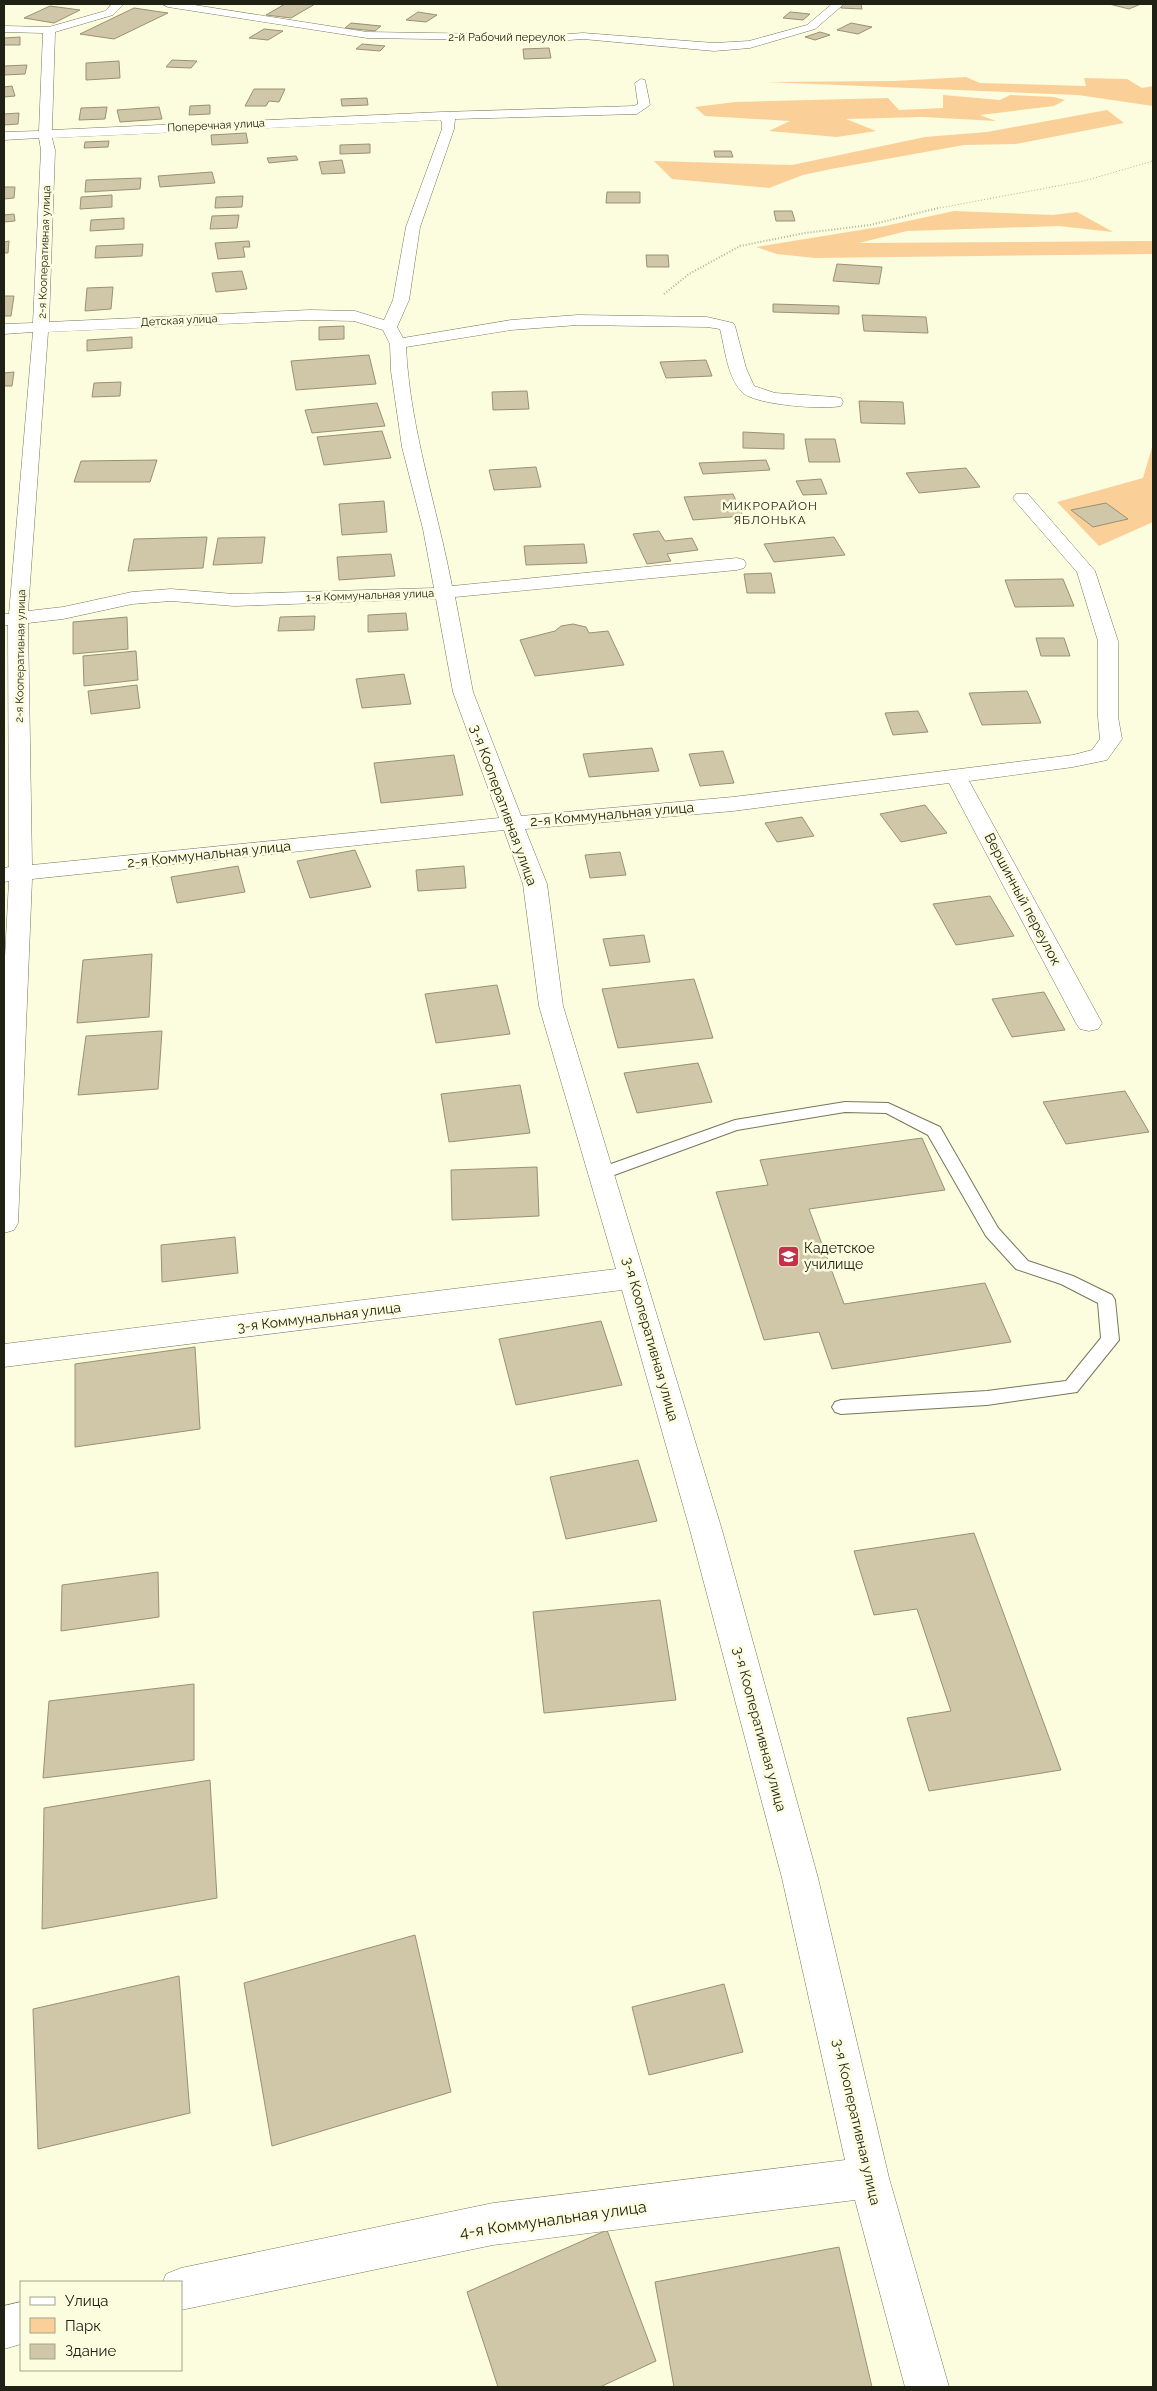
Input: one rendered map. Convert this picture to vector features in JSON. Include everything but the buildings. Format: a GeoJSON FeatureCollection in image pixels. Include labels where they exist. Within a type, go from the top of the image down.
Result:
{"type":"FeatureCollection","features":[{"type":"Feature","properties":{"kind":"street"},"geometry":{"type":"LineString","coordinates":[[4,29],[49,30],[109,13],[118,4]]}},
{"type":"Feature","properties":{"kind":"street","name":"2-й Рабочий переулок"},"geometry":{"type":"LineString","coordinates":[[168,4],[367,35],[555,38],[583,36],[714,47],[750,44],[812,27],[838,4]]}},
{"type":"Feature","properties":{"kind":"street","name":"2-я Кооперативная улица"},"geometry":{"type":"LineString","coordinates":[[4,1223],[12,874],[11,620],[41,326],[48,150],[45,134],[49,30]]}},
{"type":"Feature","properties":{"kind":"street","name":"Поперечная улица"},"geometry":{"type":"LineString","coordinates":[[4,136],[435,115],[637,110],[644,105],[640,83]]}},
{"type":"Feature","properties":{"kind":"street"},"geometry":{"type":"LineString","coordinates":[[435,115],[449,120],[448,129],[413,227],[393,335],[578,320],[707,322],[727,326],[744,382],[749,390],[760,395],[835,402]]}},
{"type":"Feature","properties":{"kind":"street","name":"Детская улица"},"geometry":{"type":"LineString","coordinates":[[4,329],[310,314],[355,316],[393,335]]}},
{"type":"Feature","properties":{"kind":"street","name":"3-я Кооперативная улица"},"geometry":{"type":"LineString","coordinates":[[393,335],[412,447],[432,529],[463,692],[535,884],[551,1006],[706,1530],[800,1878],[869,2178],[927,2387]]}},
{"type":"Feature","properties":{"kind":"street","name":"2-я Коммунальная улица"},"geometry":{"type":"LineString","coordinates":[[12,874],[511,823],[723,805],[956,776],[1099,755],[1111,739],[1108,717],[1108,641],[1086,571],[1022,498]]}},
{"type":"Feature","properties":{"kind":"street","name":"1-я Коммунальная улица"},"geometry":{"type":"LineString","coordinates":[[11,620],[63,613],[142,597],[171,596],[243,599],[410,595],[737,564]]}},
{"type":"Feature","properties":{"kind":"street","name":"Вершинный переулок"},"geometry":{"type":"LineString","coordinates":[[956,776],[1089,1023]]}},
{"type":"Feature","properties":{"kind":"street","name":"3-я Коммунальная улица"},"geometry":{"type":"LineString","coordinates":[[4,1356],[633,1278]]}},
{"type":"Feature","properties":{"kind":"street","name":"4-я Коммунальная улица"},"geometry":{"type":"LineString","coordinates":[[182,2289],[493,2224],[869,2178]]}},
{"type":"Feature","properties":{"kind":"street"},"geometry":{"type":"LineString","coordinates":[[4,2326],[20,2323]]}},
{"type":"Feature","properties":{"kind":"lane"},"geometry":{"type":"LineString","coordinates":[[600,1174],[735,1125],[845,1107],[888,1108],[934,1131],[992,1232],[1022,1265],[1067,1280],[1106,1300],[1110,1340],[1071,1387],[987,1398],[841,1407]]}},
{"type":"Feature","properties":{"kind":"path"},"geometry":{"type":"LineString","coordinates":[[657,295],[666,293],[689,274],[740,246],[804,233],[870,225],[949,205],[1084,181],[1153,161]]}},
{"type":"Feature","properties":{"kind":"green space"},"geometry":{"type":"Polygon","coordinates":[[[966,77],[980,83],[1086,86],[1084,78],[1127,79],[1142,88],[1153,86],[1153,106],[1078,95],[766,82],[895,81],[966,77]]]}},
{"type":"Feature","properties":{"kind":"green space"},"geometry":{"type":"Polygon","coordinates":[[[943,95],[1000,100],[1010,95],[1054,97],[1065,100],[1054,106],[980,115],[996,121],[923,117],[846,119],[876,131],[837,137],[769,131],[790,121],[705,116],[695,107],[735,102],[888,98],[899,110],[943,108],[943,95]]]}},
{"type":"Feature","properties":{"kind":"green space"},"geometry":{"type":"Polygon","coordinates":[[[1107,110],[1124,123],[1016,144],[964,145],[831,169],[803,175],[769,188],[672,179],[654,161],[792,165],[925,137],[987,132],[1107,110]]]}},
{"type":"Feature","properties":{"kind":"green space"},"geometry":{"type":"Polygon","coordinates":[[[954,211],[1053,215],[1077,212],[1113,232],[1059,226],[907,231],[859,243],[1153,241],[1153,254],[815,258],[777,254],[756,247],[885,226],[954,211]]]}},
{"type":"Feature","properties":{"kind":"green space"},"geometry":{"type":"Polygon","coordinates":[[[1153,444],[1153,522],[1099,546],[1057,502],[1143,478],[1153,444]]]}},
{"type":"Feature","properties":{"kind":"place","name":"Кадетское училище"},"geometry":{"type":"Point","coordinates":[788,1256]}},
{"type":"Feature","properties":{"kind":"district","name":"МИКРОРАЙОН ЯБЛОНЬКА"},"geometry":{"type":"Point","coordinates":[770,513]}}]}
